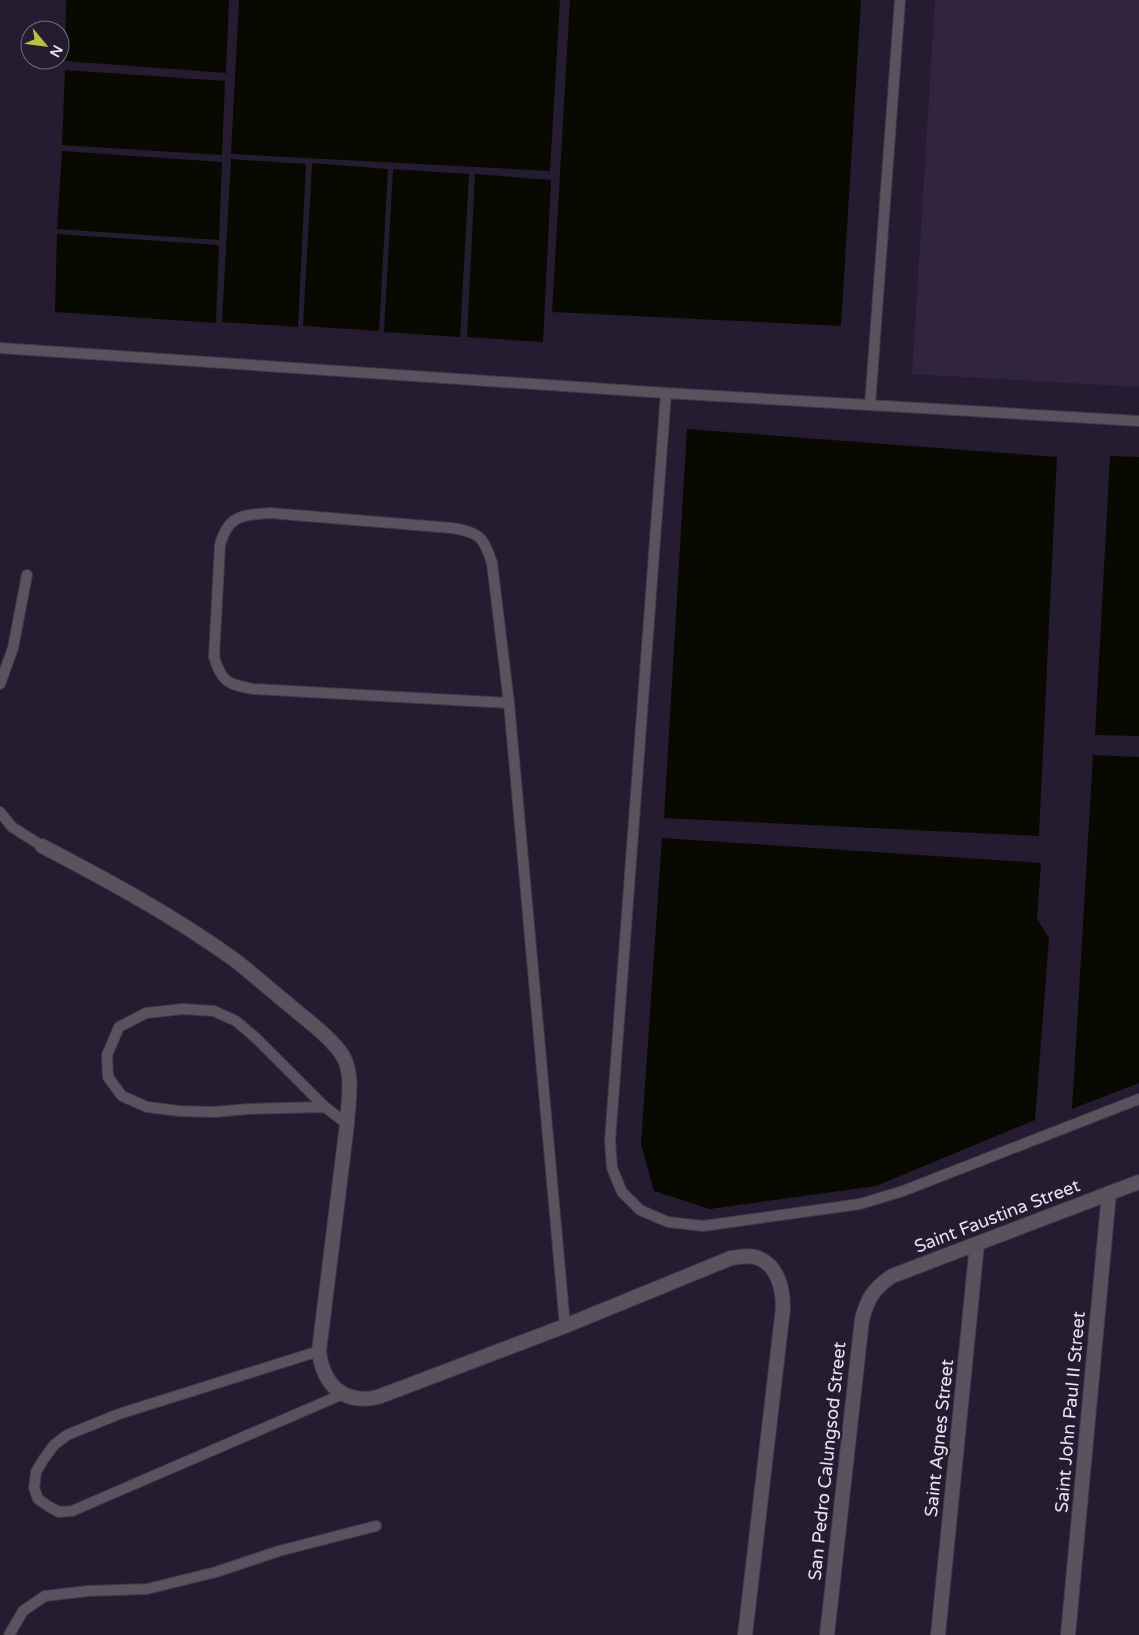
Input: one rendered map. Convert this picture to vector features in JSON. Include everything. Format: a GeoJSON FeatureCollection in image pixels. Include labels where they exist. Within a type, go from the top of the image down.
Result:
{"type":"FeatureCollection","features":[{"type":"Feature","properties":{"kind":"street"},"geometry":{"type":"LineString","coordinates":[[42,846],[176,920],[234,959],[317,1029],[343,1056],[348,1073],[347,1124],[319,1351],[321,1365],[326,1377],[343,1394],[355,1399],[366,1400],[378,1397],[565,1326],[731,1258],[754,1257],[767,1262],[780,1281],[783,1294],[783,1308],[745,1635]]}},
{"type":"Feature","properties":{"kind":"street","name":"Saint Faustina Street"},"geometry":{"type":"LineString","coordinates":[[872,1292],[892,1276],[1139,1182]]}},
{"type":"Feature","properties":{"kind":"street","name":"Saint John Paul II Street"},"geometry":{"type":"LineString","coordinates":[[1068,1635],[1109,1193]]}},
{"type":"Feature","properties":{"kind":"street","name":"Saint Agnes Street"},"geometry":{"type":"LineString","coordinates":[[938,1635],[978,1244]]}},
{"type":"Feature","properties":{"kind":"street","name":"San Pedro Calungsod Street"},"geometry":{"type":"LineString","coordinates":[[827,1635],[862,1318],[872,1292]]}},
{"type":"Feature","properties":{"kind":"lane"},"geometry":{"type":"LineString","coordinates":[[870,405],[900,0]]}},
{"type":"Feature","properties":{"kind":"lane"},"geometry":{"type":"LineString","coordinates":[[0,348],[666,393],[1139,421]]}},
{"type":"Feature","properties":{"kind":"lane"},"geometry":{"type":"LineString","coordinates":[[666,393],[610,1141],[612,1168],[622,1192],[640,1210],[668,1222],[703,1226],[860,1204],[903,1191],[1139,1099]]}},
{"type":"Feature","properties":{"kind":"lane"},"geometry":{"type":"LineString","coordinates":[[509,703],[253,689],[231,684],[223,678],[217,668],[214,656],[220,545],[223,533],[231,522],[242,516],[270,513],[466,530],[477,535],[487,547],[492,563],[509,703],[565,1326]]}},
{"type":"Feature","properties":{"kind":"lane"},"geometry":{"type":"LineString","coordinates":[[0,684],[13,648],[27,575]]}},
{"type":"Feature","properties":{"kind":"lane"},"geometry":{"type":"LineString","coordinates":[[0,812],[12,827],[42,846]]}},
{"type":"Feature","properties":{"kind":"lane"},"geometry":{"type":"LineString","coordinates":[[325,1108],[248,1109],[214,1112],[179,1111],[147,1107],[122,1096],[108,1077],[107,1055],[118,1027],[146,1013],[183,1009],[214,1011],[236,1021],[325,1108],[347,1124]]}},
{"type":"Feature","properties":{"kind":"lane"},"geometry":{"type":"LineString","coordinates":[[319,1351],[119,1414],[67,1435],[54,1446],[36,1472],[34,1488],[38,1499],[59,1512],[72,1511],[343,1394]]}},
{"type":"Feature","properties":{"kind":"lane"},"geometry":{"type":"LineString","coordinates":[[9,1635],[22,1611],[45,1596],[88,1590],[147,1589],[216,1572],[279,1551],[376,1526]]}},
{"type":"Feature","properties":{"kind":"shaded area"},"geometry":{"type":"Polygon","coordinates":[[[66,0],[229,0],[226,73],[70,61],[70,20],[66,20],[66,0]]]}},
{"type":"Feature","properties":{"kind":"shaded area"},"geometry":{"type":"Polygon","coordinates":[[[239,0],[560,0],[550,171],[231,154],[239,0]]]}},
{"type":"Feature","properties":{"kind":"shaded area"},"geometry":{"type":"Polygon","coordinates":[[[570,0],[861,0],[841,326],[552,312],[570,0]]]}},
{"type":"Feature","properties":{"kind":"shaded area"},"geometry":{"type":"Polygon","coordinates":[[[935,0],[1139,0],[1139,387],[912,374],[935,0]]]}},
{"type":"Feature","properties":{"kind":"shaded area"},"geometry":{"type":"Polygon","coordinates":[[[65,70],[225,81],[222,155],[62,145],[65,70]]]}},
{"type":"Feature","properties":{"kind":"shaded area"},"geometry":{"type":"Polygon","coordinates":[[[62,151],[222,162],[219,240],[57,229],[62,151]]]}},
{"type":"Feature","properties":{"kind":"shaded area"},"geometry":{"type":"Polygon","coordinates":[[[231,159],[306,164],[298,327],[222,322],[231,159]]]}},
{"type":"Feature","properties":{"kind":"shaded area"},"geometry":{"type":"Polygon","coordinates":[[[312,163],[388,169],[379,331],[303,326],[312,163]]]}},
{"type":"Feature","properties":{"kind":"shaded area"},"geometry":{"type":"Polygon","coordinates":[[[393,169],[469,174],[460,337],[384,332],[393,169]]]}},
{"type":"Feature","properties":{"kind":"shaded area"},"geometry":{"type":"Polygon","coordinates":[[[475,174],[551,180],[543,342],[467,337],[475,174]]]}},
{"type":"Feature","properties":{"kind":"shaded area"},"geometry":{"type":"Polygon","coordinates":[[[57,234],[219,245],[216,323],[55,312],[57,234]]]}},
{"type":"Feature","properties":{"kind":"shaded area"},"geometry":{"type":"Polygon","coordinates":[[[687,429],[1057,457],[1039,836],[664,818],[687,429]]]}},
{"type":"Feature","properties":{"kind":"shaded area"},"geometry":{"type":"Polygon","coordinates":[[[1110,456],[1139,457],[1139,736],[1095,735],[1110,456]]]}},
{"type":"Feature","properties":{"kind":"shaded area"},"geometry":{"type":"Polygon","coordinates":[[[1093,755],[1139,757],[1139,1083],[1072,1109],[1093,755]]]}},
{"type":"Feature","properties":{"kind":"shaded area"},"geometry":{"type":"Polygon","coordinates":[[[662,838],[1041,863],[1037,919],[1049,938],[1035,1120],[876,1186],[710,1209],[654,1191],[641,1144],[662,838]]]}}]}
